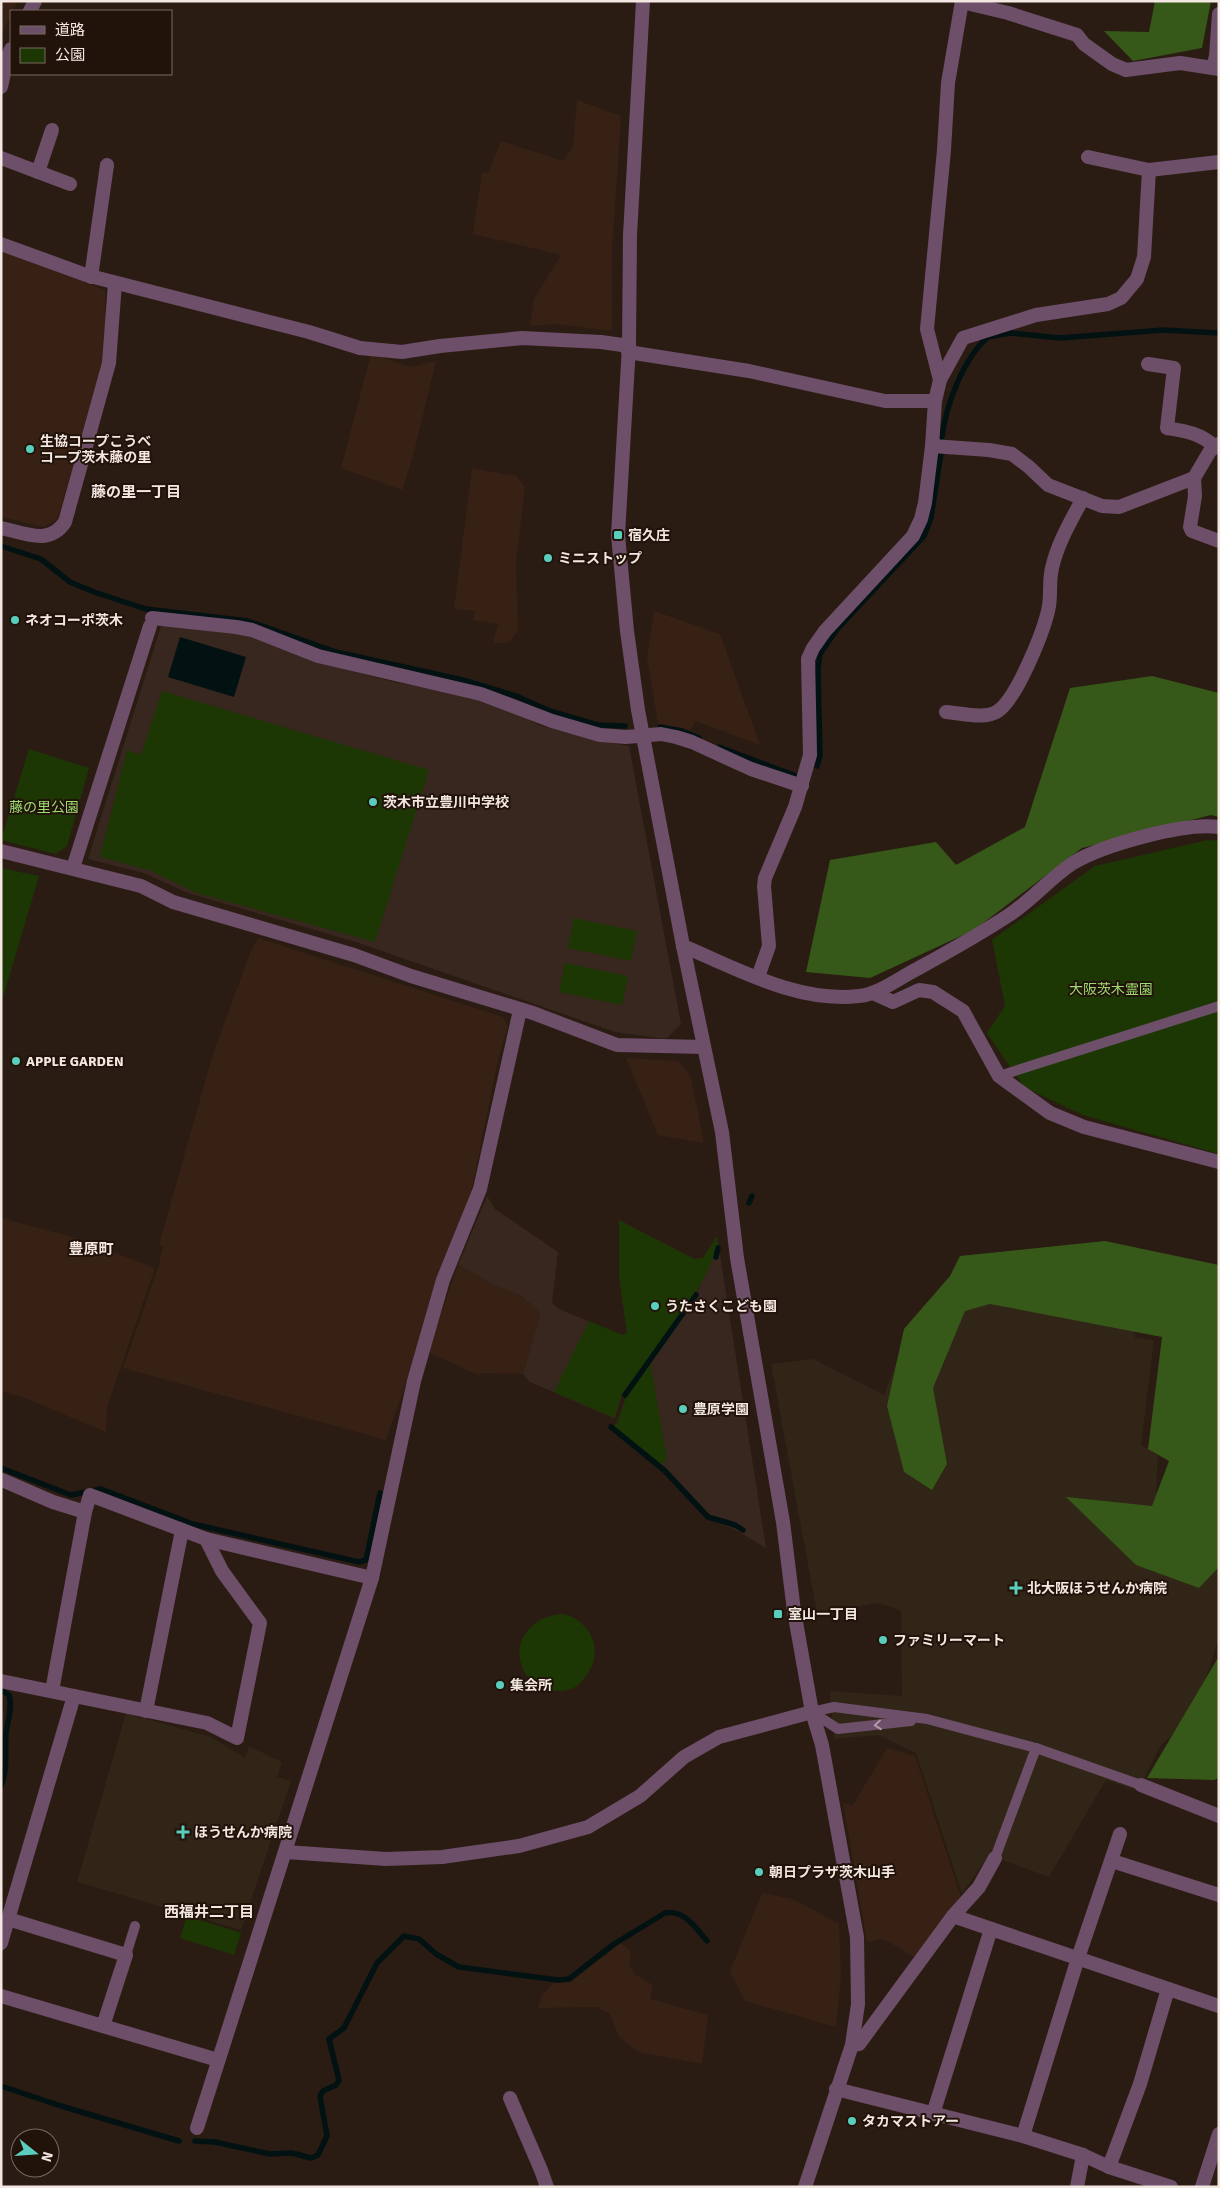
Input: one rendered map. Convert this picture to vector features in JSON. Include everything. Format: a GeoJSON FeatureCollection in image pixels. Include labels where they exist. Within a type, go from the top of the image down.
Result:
{"type":"FeatureCollection","features":[{"type":"Feature","properties":{"kind":"street"},"geometry":{"type":"LineString","coordinates":[[643,1],[630,235],[629,349],[618,535],[627,631],[643,736],[683,946],[722,1132],[737,1258],[783,1522],[794,1611],[812,1712],[822,1745],[857,1937],[858,2004],[852,2045],[805,2187]]}},
{"type":"Feature","properties":{"kind":"street"},"geometry":{"type":"LineString","coordinates":[[1214,1],[1219,10]]}},
{"type":"Feature","properties":{"kind":"street"},"geometry":{"type":"LineString","coordinates":[[940,380],[927,329],[944,150],[948,83],[962,2],[1008,12],[1077,35],[1084,44],[1112,64],[1126,70],[1180,62],[1216,68],[1219,14]]}},
{"type":"Feature","properties":{"kind":"street"},"geometry":{"type":"LineString","coordinates":[[1,87],[10,51]]}},
{"type":"Feature","properties":{"kind":"street"},"geometry":{"type":"LineString","coordinates":[[38,172],[52,130]]}},
{"type":"Feature","properties":{"kind":"street"},"geometry":{"type":"LineString","coordinates":[[1088,157],[1149,170],[1219,162]]}},
{"type":"Feature","properties":{"kind":"street"},"geometry":{"type":"LineString","coordinates":[[1,158],[70,184]]}},
{"type":"Feature","properties":{"kind":"street"},"geometry":{"type":"LineString","coordinates":[[91,277],[107,165]]}},
{"type":"Feature","properties":{"kind":"street"},"geometry":{"type":"LineString","coordinates":[[758,977],[769,946],[768,910],[764,886],[802,786],[811,746],[808,659],[825,631],[905,545],[918,528],[925,503],[932,446],[934,401],[940,380],[963,338],[1036,314],[1108,304],[1122,298],[1137,278],[1144,256],[1149,170]]}},
{"type":"Feature","properties":{"kind":"street"},"geometry":{"type":"LineString","coordinates":[[1,244],[91,277],[310,332],[360,348],[402,352],[440,346],[522,338],[601,342],[748,371],[885,402],[934,401]]}},
{"type":"Feature","properties":{"kind":"street"},"geometry":{"type":"LineString","coordinates":[[1,528],[42,537],[51,535],[59,530],[65,522],[109,363],[115,283]]}},
{"type":"Feature","properties":{"kind":"street"},"geometry":{"type":"LineString","coordinates":[[932,446],[989,450],[1012,454],[1048,485],[1102,506],[1119,507],[1194,478],[1216,445],[1192,432],[1167,428],[1174,368],[1148,364]]}},
{"type":"Feature","properties":{"kind":"street"},"geometry":{"type":"LineString","coordinates":[[1194,478],[1195,496],[1190,527],[1196,534],[1219,541]]}},
{"type":"Feature","properties":{"kind":"street"},"geometry":{"type":"LineString","coordinates":[[946,712],[980,715],[997,712],[1006,704],[1024,673],[1035,648],[1049,606],[1051,569],[1059,543],[1083,498]]}},
{"type":"Feature","properties":{"kind":"street"},"geometry":{"type":"LineString","coordinates":[[73,868],[151,622],[236,627],[252,630],[336,661],[481,694],[574,728],[600,735],[626,737],[661,734],[692,742],[751,769],[802,786]]}},
{"type":"Feature","properties":{"kind":"street"},"geometry":{"type":"LineString","coordinates":[[683,946],[783,988],[816,994],[852,996],[873,992],[941,956],[1010,914],[1072,864],[1087,856],[1105,848],[1178,829],[1218,829]]}},
{"type":"Feature","properties":{"kind":"street"},"geometry":{"type":"LineString","coordinates":[[1,851],[141,886],[173,902],[354,955],[411,976],[520,1010],[616,1045],[704,1047]]}},
{"type":"Feature","properties":{"kind":"street"},"geometry":{"type":"LineString","coordinates":[[873,992],[893,1002],[919,990],[932,992],[955,1006],[962,1011],[1000,1076],[1050,1113],[1084,1127],[1219,1162]]}},
{"type":"Feature","properties":{"kind":"street"},"geometry":{"type":"LineString","coordinates":[[197,2128],[372,1578],[414,1380],[444,1280],[480,1189],[520,1010]]}},
{"type":"Feature","properties":{"kind":"street"},"geometry":{"type":"LineString","coordinates":[[1,1482],[2,1480],[53,1502],[85,1512]]}},
{"type":"Feature","properties":{"kind":"street"},"geometry":{"type":"LineString","coordinates":[[52,1691],[85,1512],[90,1495],[206,1539],[372,1578]]}},
{"type":"Feature","properties":{"kind":"street"},"geometry":{"type":"LineString","coordinates":[[146,1711],[182,1530]]}},
{"type":"Feature","properties":{"kind":"street"},"geometry":{"type":"LineString","coordinates":[[1,1681],[207,1723],[238,1738],[260,1622],[222,1571],[206,1539]]}},
{"type":"Feature","properties":{"kind":"street"},"geometry":{"type":"LineString","coordinates":[[1,1943],[74,1696]]}},
{"type":"Feature","properties":{"kind":"street"},"geometry":{"type":"LineString","coordinates":[[286,1852],[386,1859],[442,1857],[519,1846],[588,1827],[640,1796],[684,1757],[719,1737],[812,1712]]}},
{"type":"Feature","properties":{"kind":"street"},"geometry":{"type":"LineString","coordinates":[[1141,1785],[1219,1816]]}},
{"type":"Feature","properties":{"kind":"street"},"geometry":{"type":"LineString","coordinates":[[1023,2136],[1078,1958],[1120,1834]]}},
{"type":"Feature","properties":{"kind":"street"},"geometry":{"type":"LineString","coordinates":[[852,2045],[859,2044],[953,1916],[979,1887],[995,1858]]}},
{"type":"Feature","properties":{"kind":"street"},"geometry":{"type":"LineString","coordinates":[[1112,1861],[1219,1895]]}},
{"type":"Feature","properties":{"kind":"street"},"geometry":{"type":"LineString","coordinates":[[953,1916],[1219,2006]]}},
{"type":"Feature","properties":{"kind":"street"},"geometry":{"type":"LineString","coordinates":[[8,1919],[126,1955],[103,2026]]}},
{"type":"Feature","properties":{"kind":"street"},"geometry":{"type":"LineString","coordinates":[[933,2114],[991,1929]]}},
{"type":"Feature","properties":{"kind":"street"},"geometry":{"type":"LineString","coordinates":[[1109,2167],[1140,2084],[1168,1989]]}},
{"type":"Feature","properties":{"kind":"street"},"geometry":{"type":"LineString","coordinates":[[1,1996],[218,2060]]}},
{"type":"Feature","properties":{"kind":"street"},"geometry":{"type":"LineString","coordinates":[[836,2089],[1023,2136],[1171,2187]]}},
{"type":"Feature","properties":{"kind":"street"},"geometry":{"type":"LineString","coordinates":[[510,2098],[542,2170],[547,2187]]}},
{"type":"Feature","properties":{"kind":"street"},"geometry":{"type":"LineString","coordinates":[[1202,2187],[1219,2134]]}},
{"type":"Feature","properties":{"kind":"street"},"geometry":{"type":"LineString","coordinates":[[1076,2187],[1082,2155]]}},
{"type":"Feature","properties":{"kind":"lane"},"geometry":{"type":"LineString","coordinates":[[1000,1076],[1219,1006]]}},
{"type":"Feature","properties":{"kind":"lane"},"geometry":{"type":"LineString","coordinates":[[812,1712],[834,1707],[926,1719],[1036,1748],[1141,1785]]}},
{"type":"Feature","properties":{"kind":"lane"},"geometry":{"type":"LineString","coordinates":[[812,1712],[838,1729],[926,1719]]}},
{"type":"Feature","properties":{"kind":"lane"},"geometry":{"type":"LineString","coordinates":[[995,1858],[1036,1748]]}},
{"type":"Feature","properties":{"kind":"lane"},"geometry":{"type":"LineString","coordinates":[[126,1955],[135,1926]]}},
{"type":"Feature","properties":{"kind":"shaded area"},"geometry":{"type":"Polygon","coordinates":[[[1,1],[18,1],[14,10],[10,10],[10,17],[1,35],[1,1]]]}},
{"type":"Feature","properties":{"kind":"shaded area"},"geometry":{"type":"Polygon","coordinates":[[[577,100],[621,116],[612,250],[612,331],[557,324],[530,326],[534,299],[561,255],[473,234],[482,172],[488,173],[501,141],[563,161],[573,146],[577,100]]]}},
{"type":"Feature","properties":{"kind":"shaded area"},"geometry":{"type":"Polygon","coordinates":[[[1,251],[105,290],[105,358],[57,520],[44,527],[1,517],[1,251]]]}},
{"type":"Feature","properties":{"kind":"shaded area"},"geometry":{"type":"Polygon","coordinates":[[[371,354],[411,367],[436,361],[413,456],[402,490],[341,468],[371,354]]]}},
{"type":"Feature","properties":{"kind":"shaded area"},"geometry":{"type":"Polygon","coordinates":[[[472,468],[516,476],[525,487],[516,563],[518,631],[508,643],[493,643],[498,624],[473,620],[475,611],[454,609],[472,468]]]}},
{"type":"Feature","properties":{"kind":"shaded area"},"geometry":{"type":"Polygon","coordinates":[[[654,611],[720,634],[760,745],[696,721],[689,732],[658,724],[647,657],[654,611]]]}},
{"type":"Feature","properties":{"kind":"shaded area","name":"茨木市立豊川中学校"},"geometry":{"type":"Polygon","coordinates":[[[161,626],[231,632],[265,640],[316,662],[394,682],[454,693],[501,706],[539,725],[598,741],[629,746],[681,1024],[666,1039],[615,1032],[356,942],[188,893],[144,873],[88,859],[161,626]]]}},
{"type":"Feature","properties":{"kind":"shaded area"},"geometry":{"type":"Polygon","coordinates":[[[180,637],[246,657],[234,697],[168,677],[180,637]]]}},
{"type":"Feature","properties":{"kind":"shaded area"},"geometry":{"type":"Polygon","coordinates":[[[258,938],[503,1017],[508,1026],[498,1060],[470,1197],[386,1440],[123,1368],[158,1268],[163,1247],[159,1245],[212,1057],[250,953],[258,938]]]}},
{"type":"Feature","properties":{"kind":"shaded area"},"geometry":{"type":"Polygon","coordinates":[[[626,1058],[678,1061],[691,1077],[704,1143],[658,1135],[626,1058]]]}},
{"type":"Feature","properties":{"kind":"shaded area"},"geometry":{"type":"Polygon","coordinates":[[[487,1196],[495,1209],[558,1252],[552,1303],[559,1309],[622,1335],[627,1333],[619,1276],[619,1220],[694,1259],[703,1258],[717,1236],[766,1548],[734,1529],[707,1519],[660,1470],[610,1430],[617,1423],[627,1395],[695,1298],[707,1271],[696,1294],[622,1394],[615,1418],[611,1417],[530,1382],[523,1374],[540,1315],[538,1311],[520,1295],[493,1284],[458,1265],[487,1196]]]}},
{"type":"Feature","properties":{"kind":"shaded area"},"geometry":{"type":"Polygon","coordinates":[[[1,1218],[76,1238],[155,1268],[107,1407],[106,1432],[25,1398],[1,1391],[1,1218]]]}},
{"type":"Feature","properties":{"kind":"shaded area"},"geometry":{"type":"Polygon","coordinates":[[[458,1265],[518,1294],[538,1311],[540,1315],[523,1374],[481,1373],[478,1375],[428,1352],[458,1265]]]}},
{"type":"Feature","properties":{"kind":"shaded area","name":"北大阪ほうせんか病院"},"geometry":{"type":"Polygon","coordinates":[[[951,1276],[1134,1314],[1135,1338],[1154,1340],[1141,1446],[1158,1451],[1156,1491],[1219,1572],[1219,1637],[1195,1715],[1160,1746],[1138,1791],[1106,1780],[1049,1877],[989,1855],[962,1894],[916,1753],[878,1735],[834,1739],[830,1691],[902,1696],[901,1611],[879,1603],[817,1613],[771,1364],[813,1359],[884,1395],[905,1339],[951,1276]]]}},
{"type":"Feature","properties":{"kind":"shaded area","name":"ほうせんか病院"},"geometry":{"type":"Polygon","coordinates":[[[126,1713],[211,1737],[245,1758],[249,1746],[282,1762],[277,1777],[291,1781],[241,1930],[77,1882],[126,1713]]]}},
{"type":"Feature","properties":{"kind":"shaded area"},"geometry":{"type":"Polygon","coordinates":[[[887,1748],[915,1756],[961,1897],[914,1957],[884,1939],[867,1942],[843,1803],[853,1805],[887,1748]]]}},
{"type":"Feature","properties":{"kind":"shaded area"},"geometry":{"type":"Polygon","coordinates":[[[762,1893],[793,1899],[839,1924],[841,1976],[836,2027],[745,2001],[730,1971],[762,1893]]]}},
{"type":"Feature","properties":{"kind":"shaded area"},"geometry":{"type":"Polygon","coordinates":[[[621,1943],[631,1952],[629,1965],[634,1974],[653,1985],[650,1999],[708,2015],[702,2064],[639,2052],[619,2037],[610,2014],[597,2007],[538,2008],[542,1995],[554,1983],[570,1982],[621,1943]]]}},
{"type":"Feature","properties":{"kind":"green space"},"geometry":{"type":"Polygon","coordinates":[[[1155,1],[1211,1],[1202,48],[1133,61],[1104,31],[1149,32],[1155,1]]]}},
{"type":"Feature","properties":{"kind":"green space"},"geometry":{"type":"Polygon","coordinates":[[[1152,676],[1219,693],[1219,817],[1211,815],[1082,848],[974,930],[870,978],[806,972],[830,860],[936,842],[956,865],[1025,827],[1070,688],[1152,676]]]}},
{"type":"Feature","properties":{"kind":"green space"},"geometry":{"type":"Polygon","coordinates":[[[162,691],[429,770],[375,942],[197,893],[149,870],[100,857],[127,750],[141,755],[162,691]]]}},
{"type":"Feature","properties":{"kind":"green space","name":"藤の里公園"},"geometry":{"type":"Polygon","coordinates":[[[29,749],[89,768],[67,846],[56,854],[1,840],[29,749]]]}},
{"type":"Feature","properties":{"kind":"green space","name":"大阪茨木霊園"},"geometry":{"type":"Polygon","coordinates":[[[1208,840],[1219,841],[1219,1154],[1083,1115],[1024,1087],[987,1033],[1005,1006],[992,940],[1095,866],[1208,840]]]}},
{"type":"Feature","properties":{"kind":"green space"},"geometry":{"type":"Polygon","coordinates":[[[1,868],[39,876],[1,1004],[1,868]]]}},
{"type":"Feature","properties":{"kind":"green space"},"geometry":{"type":"Polygon","coordinates":[[[574,918],[637,931],[631,961],[568,948],[574,918]]]}},
{"type":"Feature","properties":{"kind":"green space"},"geometry":{"type":"Polygon","coordinates":[[[565,963],[628,976],[622,1005],[559,992],[565,963]]]}},
{"type":"Feature","properties":{"kind":"green space"},"geometry":{"type":"Polygon","coordinates":[[[619,1220],[694,1259],[703,1258],[717,1236],[716,1251],[696,1292],[623,1393],[615,1418],[554,1392],[589,1321],[622,1335],[627,1333],[619,1276],[619,1220]]]}},
{"type":"Feature","properties":{"kind":"green space"},"geometry":{"type":"Polygon","coordinates":[[[1105,1241],[1219,1265],[1219,1567],[1199,1588],[1136,1565],[1066,1497],[1152,1506],[1169,1461],[1148,1449],[1162,1337],[990,1304],[965,1311],[933,1388],[947,1464],[932,1490],[904,1472],[887,1406],[904,1329],[950,1276],[960,1256],[1105,1241]]]}},
{"type":"Feature","properties":{"kind":"green space"},"geometry":{"type":"Polygon","coordinates":[[[650,1362],[667,1459],[661,1465],[613,1427],[617,1423],[627,1395],[650,1362]]]}},
{"type":"Feature","properties":{"kind":"green space"},"geometry":{"type":"Polygon","coordinates":[[[564,1614],[574,1618],[589,1632],[595,1649],[594,1658],[591,1668],[578,1685],[570,1689],[555,1691],[537,1684],[527,1676],[520,1660],[520,1650],[522,1640],[534,1625],[543,1619],[564,1614]]]}},
{"type":"Feature","properties":{"kind":"green space"},"geometry":{"type":"Polygon","coordinates":[[[1219,1656],[1219,1778],[1214,1780],[1147,1778],[1219,1656]]]}},
{"type":"Feature","properties":{"kind":"green space"},"geometry":{"type":"Polygon","coordinates":[[[187,1916],[241,1933],[234,1955],[180,1938],[187,1916]]]}},
{"type":"Feature","properties":{"kind":"waterway"},"geometry":{"type":"LineString","coordinates":[[942,437],[947,411],[957,383],[971,357],[988,337],[1010,333],[1060,338],[1163,330],[1219,333]]}},
{"type":"Feature","properties":{"kind":"waterway"},"geometry":{"type":"LineString","coordinates":[[817,766],[820,756],[818,670],[820,654],[838,628],[924,536],[931,518],[941,453]]}},
{"type":"Feature","properties":{"kind":"waterway"},"geometry":{"type":"LineString","coordinates":[[1,546],[41,559],[70,582],[146,609],[248,621],[336,652],[463,680],[516,696],[550,711],[598,725],[625,726]]}},
{"type":"Feature","properties":{"kind":"waterway"},"geometry":{"type":"LineString","coordinates":[[660,727],[682,731],[699,738]]}},
{"type":"Feature","properties":{"kind":"waterway"},"geometry":{"type":"LineString","coordinates":[[719,747],[796,776]]}},
{"type":"Feature","properties":{"kind":"waterway"},"geometry":{"type":"LineString","coordinates":[[749,1203],[752,1196]]}},
{"type":"Feature","properties":{"kind":"waterway"},"geometry":{"type":"LineString","coordinates":[[716,1257],[718,1248]]}},
{"type":"Feature","properties":{"kind":"waterway"},"geometry":{"type":"LineString","coordinates":[[625,1395],[696,1295]]}},
{"type":"Feature","properties":{"kind":"waterway"},"geometry":{"type":"LineString","coordinates":[[611,1427],[664,1470],[708,1517],[735,1525],[743,1530]]}},
{"type":"Feature","properties":{"kind":"waterway"},"geometry":{"type":"LineString","coordinates":[[1,1468],[71,1495],[101,1489],[193,1524],[359,1562],[366,1560],[380,1493]]}},
{"type":"Feature","properties":{"kind":"waterway"},"geometry":{"type":"LineString","coordinates":[[1,1690],[9,1695],[10,1700],[5,1767],[1,1786]]}},
{"type":"Feature","properties":{"kind":"waterway"},"geometry":{"type":"LineString","coordinates":[[195,2141],[215,2142],[270,2154],[292,2153],[311,2158],[318,2155],[327,2136],[320,2096],[323,2091],[336,2085],[339,2080],[329,2039],[344,2028],[377,1963],[404,1936],[419,1939],[436,1954],[459,1967],[558,1980],[569,1979],[614,1944],[665,1913],[678,1914],[684,1917],[694,1925],[707,1941]]}},
{"type":"Feature","properties":{"kind":"waterway"},"geometry":{"type":"LineString","coordinates":[[1,2086],[179,2141]]}},
{"type":"Feature","properties":{"kind":"place","name":"生協コープこうべ コープ茨木藤の里"},"geometry":{"type":"Point","coordinates":[30,449]}},
{"type":"Feature","properties":{"kind":"place","name":"宿久庄"},"geometry":{"type":"Point","coordinates":[618,535]}},
{"type":"Feature","properties":{"kind":"place","name":"ミニストップ"},"geometry":{"type":"Point","coordinates":[548,558]}},
{"type":"Feature","properties":{"kind":"place","name":"ネオコーポ茨木"},"geometry":{"type":"Point","coordinates":[15,620]}},
{"type":"Feature","properties":{"kind":"place","name":"茨木市立豊川中学校"},"geometry":{"type":"Point","coordinates":[373,802]}},
{"type":"Feature","properties":{"kind":"place","name":"APPLE GARDEN"},"geometry":{"type":"Point","coordinates":[16,1061]}},
{"type":"Feature","properties":{"kind":"place","name":"うたさくこども園"},"geometry":{"type":"Point","coordinates":[655,1306]}},
{"type":"Feature","properties":{"kind":"place","name":"豊原学園"},"geometry":{"type":"Point","coordinates":[683,1409]}},
{"type":"Feature","properties":{"kind":"place","name":"北大阪ほうせんか病院"},"geometry":{"type":"Point","coordinates":[1016,1588]}},
{"type":"Feature","properties":{"kind":"place","name":"室山一丁目"},"geometry":{"type":"Point","coordinates":[778,1614]}},
{"type":"Feature","properties":{"kind":"place","name":"ファミリーマート"},"geometry":{"type":"Point","coordinates":[883,1640]}},
{"type":"Feature","properties":{"kind":"place","name":"集会所"},"geometry":{"type":"Point","coordinates":[500,1685]}},
{"type":"Feature","properties":{"kind":"place","name":"ほうせんか病院"},"geometry":{"type":"Point","coordinates":[183,1832]}},
{"type":"Feature","properties":{"kind":"place","name":"朝日プラザ茨木山手"},"geometry":{"type":"Point","coordinates":[759,1872]}},
{"type":"Feature","properties":{"kind":"place","name":"タカマストアー"},"geometry":{"type":"Point","coordinates":[852,2121]}},
{"type":"Feature","properties":{"kind":"district","name":"藤の里一丁目"},"geometry":{"type":"Point","coordinates":[136,492]}},
{"type":"Feature","properties":{"kind":"district","name":"豊原町"},"geometry":{"type":"Point","coordinates":[91,1249]}},
{"type":"Feature","properties":{"kind":"district","name":"西福井二丁目"},"geometry":{"type":"Point","coordinates":[209,1912]}}]}
